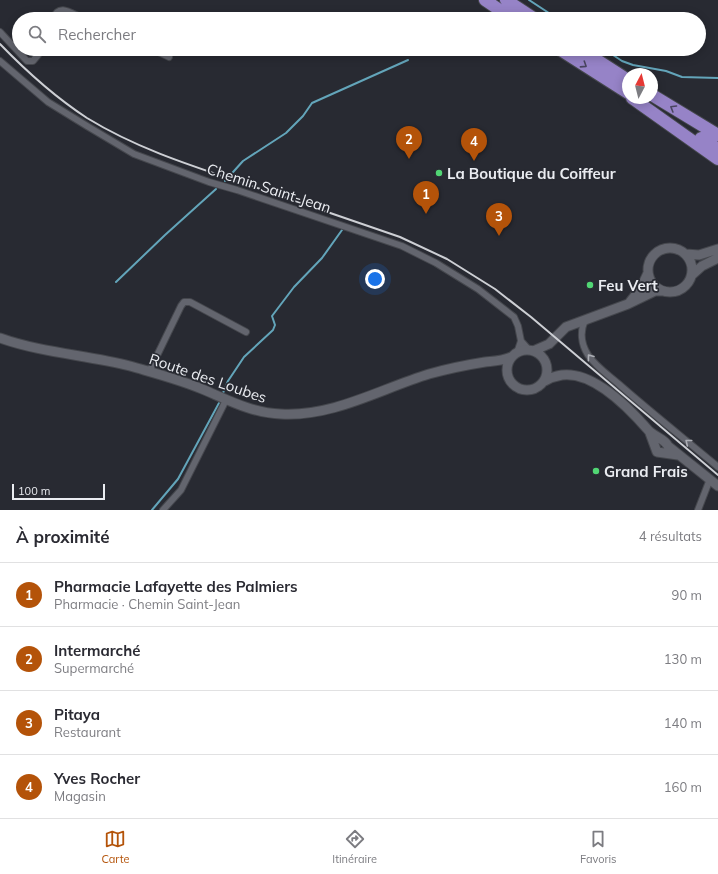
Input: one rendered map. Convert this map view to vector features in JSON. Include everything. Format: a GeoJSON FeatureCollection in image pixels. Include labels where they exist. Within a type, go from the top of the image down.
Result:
{"type":"FeatureCollection","features":[{"type":"Feature","properties":{"kind":"highway"},"geometry":{"type":"LineString","coordinates":[[485,0],[503,12]]}},
{"type":"Feature","properties":{"kind":"highway"},"geometry":{"type":"LineString","coordinates":[[506,0],[524,12]]}},
{"type":"Feature","properties":{"kind":"highway"},"geometry":{"type":"LineString","coordinates":[[570,56],[622,90]]}},
{"type":"Feature","properties":{"kind":"highway"},"geometry":{"type":"LineString","coordinates":[[591,56],[622,76]]}},
{"type":"Feature","properties":{"kind":"highway"},"geometry":{"type":"LineString","coordinates":[[658,99],[718,133]]}},
{"type":"Feature","properties":{"kind":"highway"},"geometry":{"type":"LineString","coordinates":[[640,104],[718,160]]}},
{"type":"Feature","properties":{"kind":"highway"},"geometry":{"type":"LineString","coordinates":[[646,104],[718,149]]}},
{"type":"Feature","properties":{"kind":"main road"},"geometry":{"type":"LineString","coordinates":[[628,304],[641,288],[648,273],[649,261],[658,251],[670,248],[686,254],[699,255],[718,249]]}},
{"type":"Feature","properties":{"kind":"main road"},"geometry":{"type":"LineString","coordinates":[[648,273],[652,284],[663,291],[669,293],[681,290],[690,281],[692,275],[691,263],[686,254]]}},
{"type":"Feature","properties":{"kind":"main road"},"geometry":{"type":"LineString","coordinates":[[692,275],[702,266],[718,258]]}},
{"type":"Feature","properties":{"kind":"main road"},"geometry":{"type":"LineString","coordinates":[[563,374],[545,381],[537,388],[526,391],[516,387],[508,379],[507,374],[508,364],[514,355],[549,344],[566,327],[628,304],[646,294],[655,291],[663,291]]}},
{"type":"Feature","properties":{"kind":"main road","name":"Route des Loubes"},"geometry":{"type":"LineString","coordinates":[[0,338],[24,345],[110,361],[189,384],[248,409],[266,413],[282,414],[307,413],[348,404],[429,374],[476,364],[505,360],[514,355]]}},
{"type":"Feature","properties":{"kind":"main road"},"geometry":{"type":"LineString","coordinates":[[545,381],[548,373],[546,363],[549,344]]}},
{"type":"Feature","properties":{"kind":"main road"},"geometry":{"type":"LineString","coordinates":[[531,350],[540,355],[552,368],[563,374],[583,377],[597,384],[635,416],[662,446],[680,455],[718,486]]}},
{"type":"Feature","properties":{"kind":"main road","name":"Route des Loubes"},"geometry":{"type":"LineString","coordinates":[[476,364],[493,365],[502,369],[507,374]]}},
{"type":"Feature","properties":{"kind":"street"},"geometry":{"type":"LineString","coordinates":[[56,12],[59,10],[69,12]]}},
{"type":"Feature","properties":{"kind":"street"},"geometry":{"type":"LineString","coordinates":[[0,32],[12,46]]}},
{"type":"Feature","properties":{"kind":"street"},"geometry":{"type":"LineString","coordinates":[[22,56],[27,61],[33,61],[37,56]]}},
{"type":"Feature","properties":{"kind":"street","name":"Chemin Saint-Jean"},"geometry":{"type":"LineString","coordinates":[[0,61],[48,102],[134,154],[209,182],[237,190],[402,246],[436,263],[478,289],[514,317],[518,326],[521,341],[531,350]]}},
{"type":"Feature","properties":{"kind":"street"},"geometry":{"type":"LineString","coordinates":[[149,372],[184,302],[190,302],[246,332]]}},
{"type":"Feature","properties":{"kind":"street"},"geometry":{"type":"LineString","coordinates":[[585,320],[582,330],[582,340],[593,361],[718,467]]}},
{"type":"Feature","properties":{"kind":"street"},"geometry":{"type":"LineString","coordinates":[[514,355],[521,341]]}},
{"type":"Feature","properties":{"kind":"street"},"geometry":{"type":"LineString","coordinates":[[163,510],[181,490],[226,400]]}},
{"type":"Feature","properties":{"kind":"street"},"geometry":{"type":"LineString","coordinates":[[698,510],[710,479]]}},
{"type":"Feature","properties":{"kind":"waterway"},"geometry":{"type":"LineString","coordinates":[[529,0],[547,12]]}},
{"type":"Feature","properties":{"kind":"waterway"},"geometry":{"type":"LineString","coordinates":[[614,56],[622,61],[633,65],[666,71],[682,77],[718,78]]}},
{"type":"Feature","properties":{"kind":"waterway"},"geometry":{"type":"LineString","coordinates":[[225,181],[243,161],[286,133],[303,116],[312,103],[408,60]]}},
{"type":"Feature","properties":{"kind":"waterway"},"geometry":{"type":"LineString","coordinates":[[116,282],[216,189]]}},
{"type":"Feature","properties":{"kind":"waterway"},"geometry":{"type":"LineString","coordinates":[[223,393],[228,381],[244,357],[273,330],[275,325],[272,316],[294,287],[322,258],[342,230]]}},
{"type":"Feature","properties":{"kind":"waterway"},"geometry":{"type":"LineString","coordinates":[[152,510],[178,479],[219,403]]}},
{"type":"Feature","properties":{"kind":"railway"},"geometry":{"type":"LineString","coordinates":[[0,44],[31,74],[64,102],[87,118],[124,138],[163,155],[400,237],[447,259],[495,289],[531,317],[718,475]]}},
{"type":"Feature","properties":{"kind":"place","name":"Intermarché"},"geometry":{"type":"Point","coordinates":[409,159]}},
{"type":"Feature","properties":{"kind":"place","name":"Yves Rocher"},"geometry":{"type":"Point","coordinates":[474,161]}},
{"type":"Feature","properties":{"kind":"place","name":"La Boutique du Coiffeur"},"geometry":{"type":"Point","coordinates":[439,173]}},
{"type":"Feature","properties":{"kind":"place","name":"Pharmacie Lafayette des Palmiers"},"geometry":{"type":"Point","coordinates":[426,214]}},
{"type":"Feature","properties":{"kind":"place","name":"Pitaya"},"geometry":{"type":"Point","coordinates":[499,236]}},
{"type":"Feature","properties":{"kind":"place","name":"Feu Vert"},"geometry":{"type":"Point","coordinates":[590,285]}},
{"type":"Feature","properties":{"kind":"place","name":"Grand Frais"},"geometry":{"type":"Point","coordinates":[596,471]}}]}
